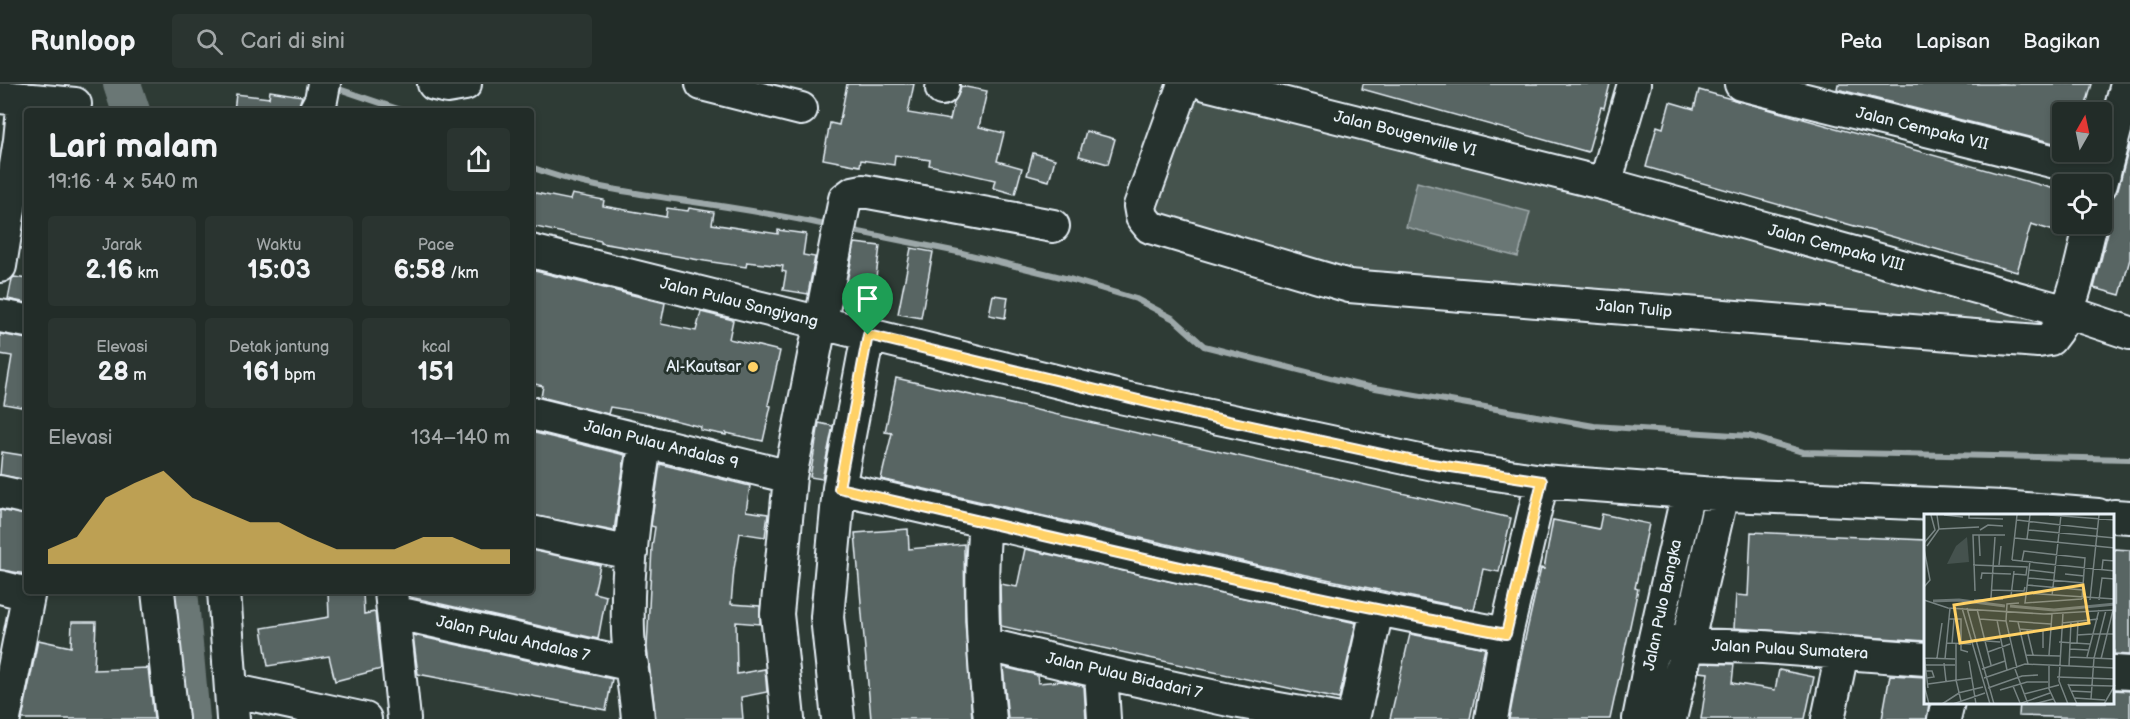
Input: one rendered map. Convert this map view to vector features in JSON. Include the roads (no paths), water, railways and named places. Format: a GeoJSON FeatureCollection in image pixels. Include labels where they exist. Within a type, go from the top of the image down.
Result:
{"type":"FeatureCollection","features":[{"type":"Feature","properties":{"kind":"street"},"geometry":{"type":"LineString","coordinates":[[434,84],[447,87],[465,84]]}},
{"type":"Feature","properties":{"kind":"street"},"geometry":{"type":"LineString","coordinates":[[702,84],[801,109]]}},
{"type":"Feature","properties":{"kind":"street","name":"Jalan Tulip"},"geometry":{"type":"LineString","coordinates":[[1184,84],[1140,206],[1142,217],[1150,226],[1349,286],[2038,341],[2050,339],[2067,312],[2088,234]]}},
{"type":"Feature","properties":{"kind":"street","name":"Jalan Bougenville VI"},"geometry":{"type":"LineString","coordinates":[[1206,84],[1605,184]]}},
{"type":"Feature","properties":{"kind":"street"},"geometry":{"type":"LineString","coordinates":[[1605,184],[1634,84]]}},
{"type":"Feature","properties":{"kind":"street","name":"Jalan Cempaka VII"},"geometry":{"type":"LineString","coordinates":[[1741,84],[2083,174]]}},
{"type":"Feature","properties":{"kind":"street"},"geometry":{"type":"LineString","coordinates":[[2103,174],[2127,84]]}},
{"type":"Feature","properties":{"kind":"street"},"geometry":{"type":"LineString","coordinates":[[0,266],[16,139],[12,98],[75,104]]}},
{"type":"Feature","properties":{"kind":"street","name":"Jalan Cempaka VIII"},"geometry":{"type":"LineString","coordinates":[[1605,184],[2067,312]]}},
{"type":"Feature","properties":{"kind":"street"},"geometry":{"type":"LineString","coordinates":[[788,719],[777,614],[790,477],[845,199],[853,193],[863,192],[1053,226]]}},
{"type":"Feature","properties":{"kind":"street","name":"Jalan Pulau Sangiyang"},"geometry":{"type":"LineString","coordinates":[[534,252],[1201,415],[1419,462],[1542,481],[1688,492],[2003,507],[2086,514]]}},
{"type":"Feature","properties":{"kind":"street"},"geometry":{"type":"LineString","coordinates":[[2067,312],[2130,333]]}},
{"type":"Feature","properties":{"kind":"street"},"geometry":{"type":"LineString","coordinates":[[0,316],[24,320]]}},
{"type":"Feature","properties":{"kind":"street"},"geometry":{"type":"LineString","coordinates":[[838,719],[827,617],[839,488],[868,335]]}},
{"type":"Feature","properties":{"kind":"street","name":"Jalan Pulau Andalas 9"},"geometry":{"type":"LineString","coordinates":[[534,414],[790,477]]}},
{"type":"Feature","properties":{"kind":"street"},"geometry":{"type":"LineString","coordinates":[[638,719],[628,635],[628,601],[637,491],[646,441]]}},
{"type":"Feature","properties":{"kind":"street"},"geometry":{"type":"LineString","coordinates":[[1491,719],[1506,634],[1542,481]]}},
{"type":"Feature","properties":{"kind":"street"},"geometry":{"type":"LineString","coordinates":[[839,488],[1242,581],[1377,610],[1506,634]]}},
{"type":"Feature","properties":{"kind":"street"},"geometry":{"type":"LineString","coordinates":[[0,492],[24,497]]}},
{"type":"Feature","properties":{"kind":"street","name":"Jalan Pulo Bangka"},"geometry":{"type":"LineString","coordinates":[[1639,719],[1654,638],[1688,492]]}},
{"type":"Feature","properties":{"kind":"street","name":"Jalan Pulo Bangka"},"geometry":{"type":"LineString","coordinates":[[1670,719],[1722,494]]}},
{"type":"Feature","properties":{"kind":"street"},"geometry":{"type":"LineString","coordinates":[[2115,516],[2130,517]]}},
{"type":"Feature","properties":{"kind":"street"},"geometry":{"type":"LineString","coordinates":[[985,521],[982,574],[984,644],[990,719]]}},
{"type":"Feature","properties":{"kind":"street"},"geometry":{"type":"LineString","coordinates":[[534,533],[631,553]]}},
{"type":"Feature","properties":{"kind":"street"},"geometry":{"type":"LineString","coordinates":[[4,719],[19,591]]}},
{"type":"Feature","properties":{"kind":"street"},"geometry":{"type":"LineString","coordinates":[[158,594],[172,719]]}},
{"type":"Feature","properties":{"kind":"street"},"geometry":{"type":"LineString","coordinates":[[224,594],[232,705],[365,719]]}},
{"type":"Feature","properties":{"kind":"street"},"geometry":{"type":"LineString","coordinates":[[392,602],[404,719]]}},
{"type":"Feature","properties":{"kind":"street","name":"Jalan Pulau Andalas 7"},"geometry":{"type":"LineString","coordinates":[[392,602],[632,665]]}},
{"type":"Feature","properties":{"kind":"street"},"geometry":{"type":"LineString","coordinates":[[1353,719],[1377,610]]}},
{"type":"Feature","properties":{"kind":"street","name":"Jalan Pulau Sumatera"},"geometry":{"type":"LineString","coordinates":[[1654,638],[1687,645],[1842,652],[1924,659]]}},
{"type":"Feature","properties":{"kind":"street","name":"Jalan Pulau Bidadari 7"},"geometry":{"type":"LineString","coordinates":[[984,644],[1101,672],[1232,710],[1335,719]]}},
{"type":"Feature","properties":{"kind":"street"},"geometry":{"type":"LineString","coordinates":[[1828,719],[1842,652]]}},
{"type":"Feature","properties":{"kind":"street"},"geometry":{"type":"LineString","coordinates":[[1101,672],[1104,719]]}},
{"type":"Feature","properties":{"kind":"street"},"geometry":{"type":"LineString","coordinates":[[2115,672],[2130,673]]}},
{"type":"Feature","properties":{"kind":"street"},"geometry":{"type":"LineString","coordinates":[[1944,719],[1948,704]]}},
{"type":"Feature","properties":{"kind":"waterway"},"geometry":{"type":"LineString","coordinates":[[122,84],[130,108]]}},
{"type":"Feature","properties":{"kind":"waterway"},"geometry":{"type":"LineString","coordinates":[[333,87],[395,108]]}},
{"type":"Feature","properties":{"kind":"waterway"},"geometry":{"type":"LineString","coordinates":[[534,168],[604,188],[755,211],[830,226]]}},
{"type":"Feature","properties":{"kind":"waterway"},"geometry":{"type":"LineString","coordinates":[[849,230],[958,252],[1073,280],[1136,299],[1174,319],[1204,346],[1358,385],[1594,426],[1749,436],[1803,452],[2130,459]]}},
{"type":"Feature","properties":{"kind":"waterway"},"geometry":{"type":"LineString","coordinates":[[179,594],[191,719]]}},
{"type":"Feature","properties":{"kind":"place","name":"Al-Kautsar"},"geometry":{"type":"Point","coordinates":[753,367]}}]}
